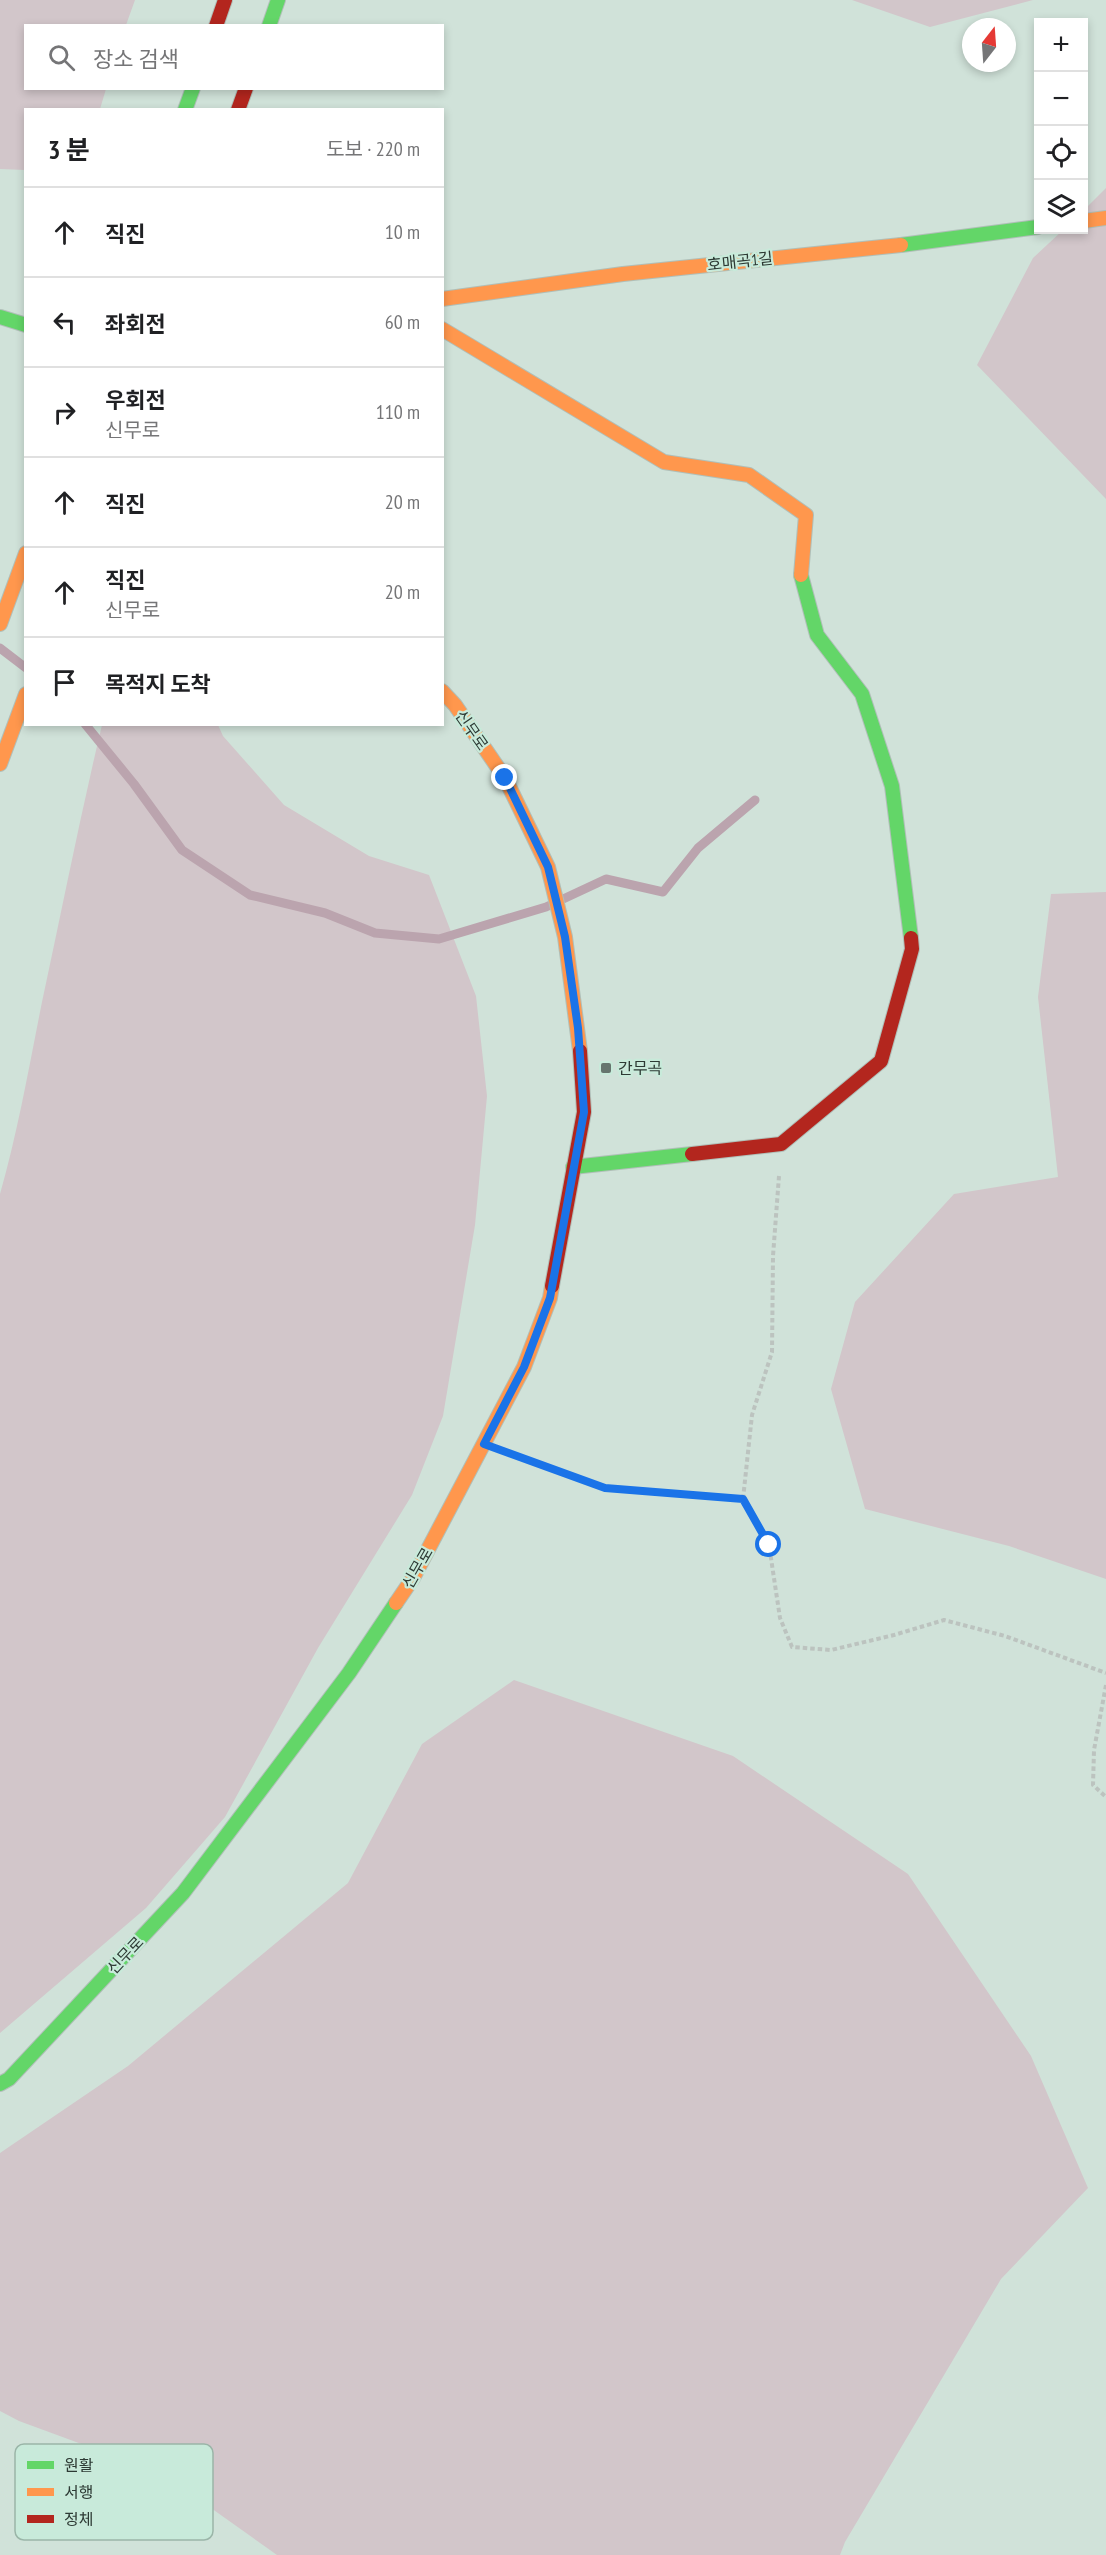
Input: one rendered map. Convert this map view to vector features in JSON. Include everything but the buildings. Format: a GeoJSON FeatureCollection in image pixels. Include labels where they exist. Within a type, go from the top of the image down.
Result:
{"type":"FeatureCollection","features":[{"type":"Feature","properties":{"kind":"main road"},"geometry":{"type":"LineString","coordinates":[[217,24],[225,0]]}},
{"type":"Feature","properties":{"kind":"main road"},"geometry":{"type":"LineString","coordinates":[[270,24],[278,0]]}},
{"type":"Feature","properties":{"kind":"main road"},"geometry":{"type":"LineString","coordinates":[[186,108],[192,90]]}},
{"type":"Feature","properties":{"kind":"main road"},"geometry":{"type":"LineString","coordinates":[[239,108],[245,90]]}},
{"type":"Feature","properties":{"kind":"main road"},"geometry":{"type":"LineString","coordinates":[[1088,220],[1106,218]]}},
{"type":"Feature","properties":{"kind":"main road","name":"호매곡1길"},"geometry":{"type":"LineString","coordinates":[[444,299],[623,274],[926,242],[1034,228]]}},
{"type":"Feature","properties":{"kind":"main road"},"geometry":{"type":"LineString","coordinates":[[0,317],[24,324]]}},
{"type":"Feature","properties":{"kind":"main road"},"geometry":{"type":"LineString","coordinates":[[444,330],[663,462],[749,475],[806,515],[801,579],[817,635],[862,694],[892,786],[912,949],[881,1061],[781,1144],[573,1167]]}},
{"type":"Feature","properties":{"kind":"main road"},"geometry":{"type":"LineString","coordinates":[[0,624],[24,558]]}},
{"type":"Feature","properties":{"kind":"main road","name":"신무로"},"geometry":{"type":"LineString","coordinates":[[0,2084],[9,2079],[183,1893],[349,1673],[413,1578],[524,1367],[550,1298],[584,1112],[578,1028],[565,937],[548,867],[505,778],[455,705],[444,694]]}},
{"type":"Feature","properties":{"kind":"main road"},"geometry":{"type":"LineString","coordinates":[[0,764],[24,699]]}},
{"type":"Feature","properties":{"kind":"path"},"geometry":{"type":"LineString","coordinates":[[781,1144],[773,1256],[772,1352],[752,1415],[743,1499],[769,1545],[780,1618],[792,1647],[831,1650],[944,1620],[1005,1636],[1106,1673]]}},
{"type":"Feature","properties":{"kind":"path"},"geometry":{"type":"LineString","coordinates":[[484,1444],[605,1488],[743,1499]]}},
{"type":"Feature","properties":{"kind":"path"},"geometry":{"type":"LineString","coordinates":[[1106,1685],[1094,1750],[1093,1785],[1106,1797]]}},
{"type":"Feature","properties":{"kind":"shaded area"},"geometry":{"type":"Polygon","coordinates":[[[0,0],[135,0],[126,24],[24,24],[24,90],[106,90],[100,108],[24,108],[24,170],[0,169],[0,0]]]}},
{"type":"Feature","properties":{"kind":"shaded area"},"geometry":{"type":"Polygon","coordinates":[[[852,0],[1033,0],[962,18],[930,27],[852,0]]]}},
{"type":"Feature","properties":{"kind":"shaded area"},"geometry":{"type":"Polygon","coordinates":[[[1106,188],[1106,499],[977,365],[1033,258],[1059,234],[1088,234],[1088,206],[1106,188]]]}},
{"type":"Feature","properties":{"kind":"shaded area"},"geometry":{"type":"Polygon","coordinates":[[[102,726],[218,726],[223,736],[284,805],[369,856],[429,875],[476,996],[487,1096],[475,1225],[443,1416],[412,1495],[318,1648],[225,1817],[146,1908],[0,2033],[0,1194],[18,1123],[102,726]]]}},
{"type":"Feature","properties":{"kind":"shaded area"},"geometry":{"type":"Polygon","coordinates":[[[1106,892],[1106,1579],[1009,1546],[865,1509],[831,1389],[855,1302],[954,1194],[1058,1177],[1038,997],[1051,894],[1106,892]]]}},
{"type":"Feature","properties":{"kind":"shaded area"},"geometry":{"type":"Polygon","coordinates":[[[514,1680],[733,1756],[908,1874],[1031,2056],[1088,2188],[1001,2279],[845,2542],[840,2555],[277,2555],[213,2510],[213,2444],[81,2444],[19,2421],[0,2411],[0,2153],[128,2066],[348,1883],[422,1744],[514,1680]]]}},
{"type":"Feature","properties":{"kind":"waterway"},"geometry":{"type":"LineString","coordinates":[[0,648],[24,666]]}},
{"type":"Feature","properties":{"kind":"waterway"},"geometry":{"type":"LineString","coordinates":[[87,726],[134,784],[182,850],[250,895],[325,913],[375,933],[439,939],[546,907],[606,879],[663,892],[698,848],[755,800]]}},
{"type":"Feature","properties":{"kind":"traffic: fast"},"geometry":{"type":"LineString","coordinates":[[270,24],[278,0]]}},
{"type":"Feature","properties":{"kind":"traffic: fast"},"geometry":{"type":"LineString","coordinates":[[186,108],[192,90]]}},
{"type":"Feature","properties":{"kind":"traffic: fast"},"geometry":{"type":"LineString","coordinates":[[901,245],[1034,228]]}},
{"type":"Feature","properties":{"kind":"traffic: fast"},"geometry":{"type":"LineString","coordinates":[[0,317],[24,324]]}},
{"type":"Feature","properties":{"kind":"traffic: fast"},"geometry":{"type":"LineString","coordinates":[[801,575],[817,635],[862,694],[892,786],[911,938]]}},
{"type":"Feature","properties":{"kind":"traffic: fast"},"geometry":{"type":"LineString","coordinates":[[573,1167],[692,1154]]}},
{"type":"Feature","properties":{"kind":"traffic: fast"},"geometry":{"type":"LineString","coordinates":[[0,2084],[9,2079],[183,1893],[349,1673],[396,1603]]}},
{"type":"Feature","properties":{"kind":"traffic: slow"},"geometry":{"type":"LineString","coordinates":[[1088,220],[1106,218]]}},
{"type":"Feature","properties":{"kind":"traffic: slow"},"geometry":{"type":"LineString","coordinates":[[444,299],[623,274],[901,245]]}},
{"type":"Feature","properties":{"kind":"traffic: slow"},"geometry":{"type":"LineString","coordinates":[[444,330],[664,462],[749,475],[806,515],[801,575]]}},
{"type":"Feature","properties":{"kind":"traffic: slow"},"geometry":{"type":"LineString","coordinates":[[0,624],[24,558]]}},
{"type":"Feature","properties":{"kind":"traffic: slow"},"geometry":{"type":"LineString","coordinates":[[444,693],[455,705],[505,778],[548,867],[565,937],[580,1051]]}},
{"type":"Feature","properties":{"kind":"traffic: slow"},"geometry":{"type":"LineString","coordinates":[[0,764],[24,699]]}},
{"type":"Feature","properties":{"kind":"traffic: slow"},"geometry":{"type":"LineString","coordinates":[[396,1603],[413,1578],[524,1367],[550,1298],[552,1286]]}},
{"type":"Feature","properties":{"kind":"traffic: jam"},"geometry":{"type":"LineString","coordinates":[[217,24],[225,0]]}},
{"type":"Feature","properties":{"kind":"traffic: jam"},"geometry":{"type":"LineString","coordinates":[[239,108],[245,90]]}},
{"type":"Feature","properties":{"kind":"traffic: jam"},"geometry":{"type":"LineString","coordinates":[[692,1154],[781,1144],[881,1061],[912,949],[911,938]]}},
{"type":"Feature","properties":{"kind":"traffic: jam"},"geometry":{"type":"LineString","coordinates":[[552,1286],[584,1112],[580,1051]]}},
{"type":"Feature","properties":{"kind":"place","name":"간무곡"},"geometry":{"type":"Point","coordinates":[606,1068]}},
{"type":"Feature","properties":{"kind":"route"},"geometry":{"type":"LineString","coordinates":[[505,778],[548,867],[565,937],[578,1028],[584,1112],[550,1298],[524,1367],[484,1444],[605,1488],[743,1499],[769,1545]]}}]}
